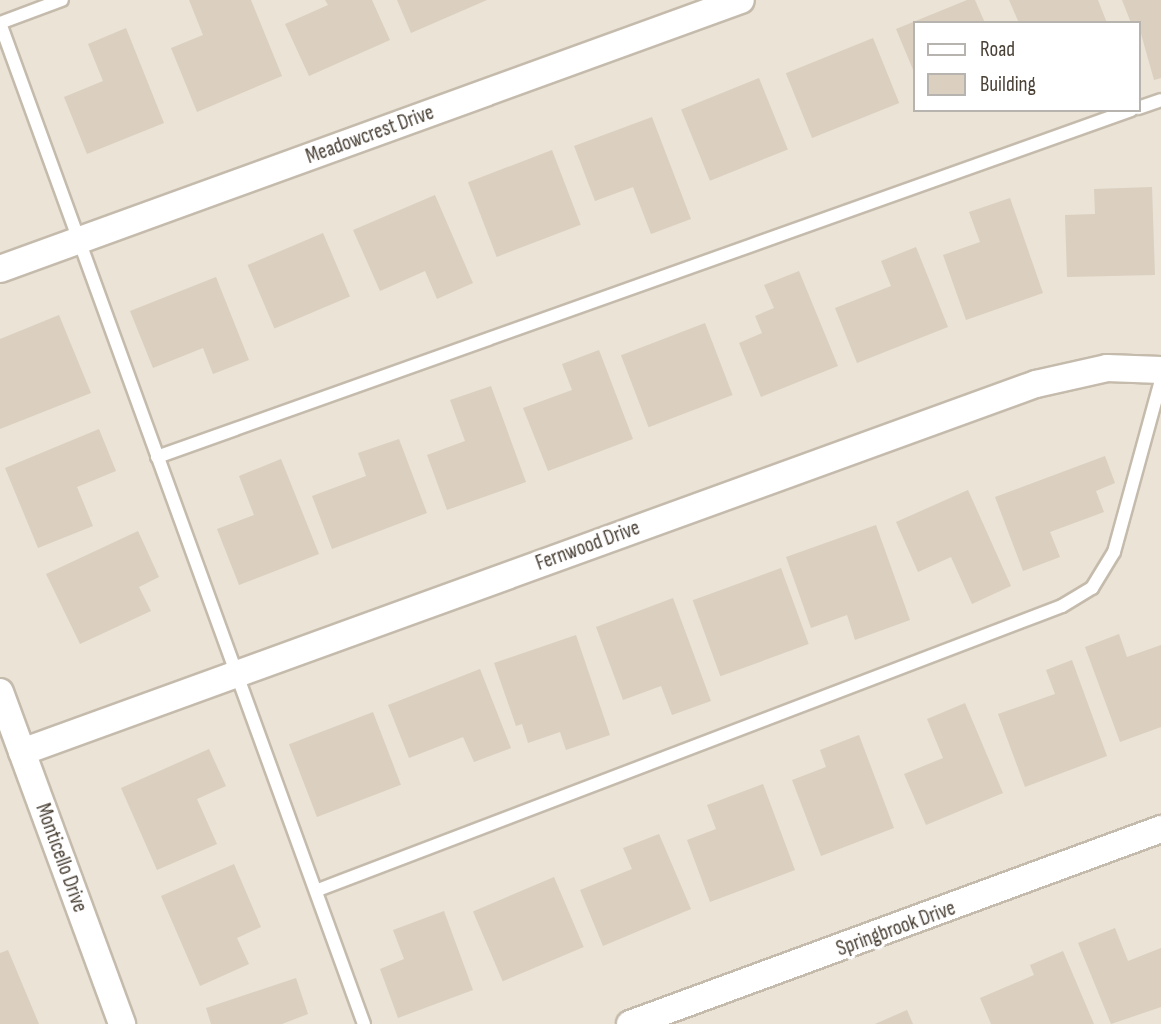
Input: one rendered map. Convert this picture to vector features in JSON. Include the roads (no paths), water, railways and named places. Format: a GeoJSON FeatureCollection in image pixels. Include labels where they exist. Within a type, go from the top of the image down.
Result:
{"type":"FeatureCollection","features":[{"type":"Feature","properties":{"kind":"street","name":"Meadowcrest Drive"},"geometry":{"type":"LineString","coordinates":[[0,269],[741,0]]}},
{"type":"Feature","properties":{"kind":"street","name":"Fernwood Drive"},"geometry":{"type":"LineString","coordinates":[[22,752],[1036,384],[1107,368],[1161,370]]}},
{"type":"Feature","properties":{"kind":"street","name":"Monticello Drive"},"geometry":{"type":"LineString","coordinates":[[0,692],[122,1024]]}},
{"type":"Feature","properties":{"kind":"street","name":"Springbrook Drive"},"geometry":{"type":"LineString","coordinates":[[630,1024],[1161,829]]}},
{"type":"Feature","properties":{"kind":"lane"},"geometry":{"type":"LineString","coordinates":[[62,0],[0,23],[77,241],[239,672],[364,1024]]}},
{"type":"Feature","properties":{"kind":"lane"},"geometry":{"type":"LineString","coordinates":[[1140,107],[1161,100]]}},
{"type":"Feature","properties":{"kind":"lane"},"geometry":{"type":"LineString","coordinates":[[157,457],[1125,112]]}},
{"type":"Feature","properties":{"kind":"lane"},"geometry":{"type":"LineString","coordinates":[[318,890],[1062,606],[1092,588],[1114,552],[1161,380]]}}]}
